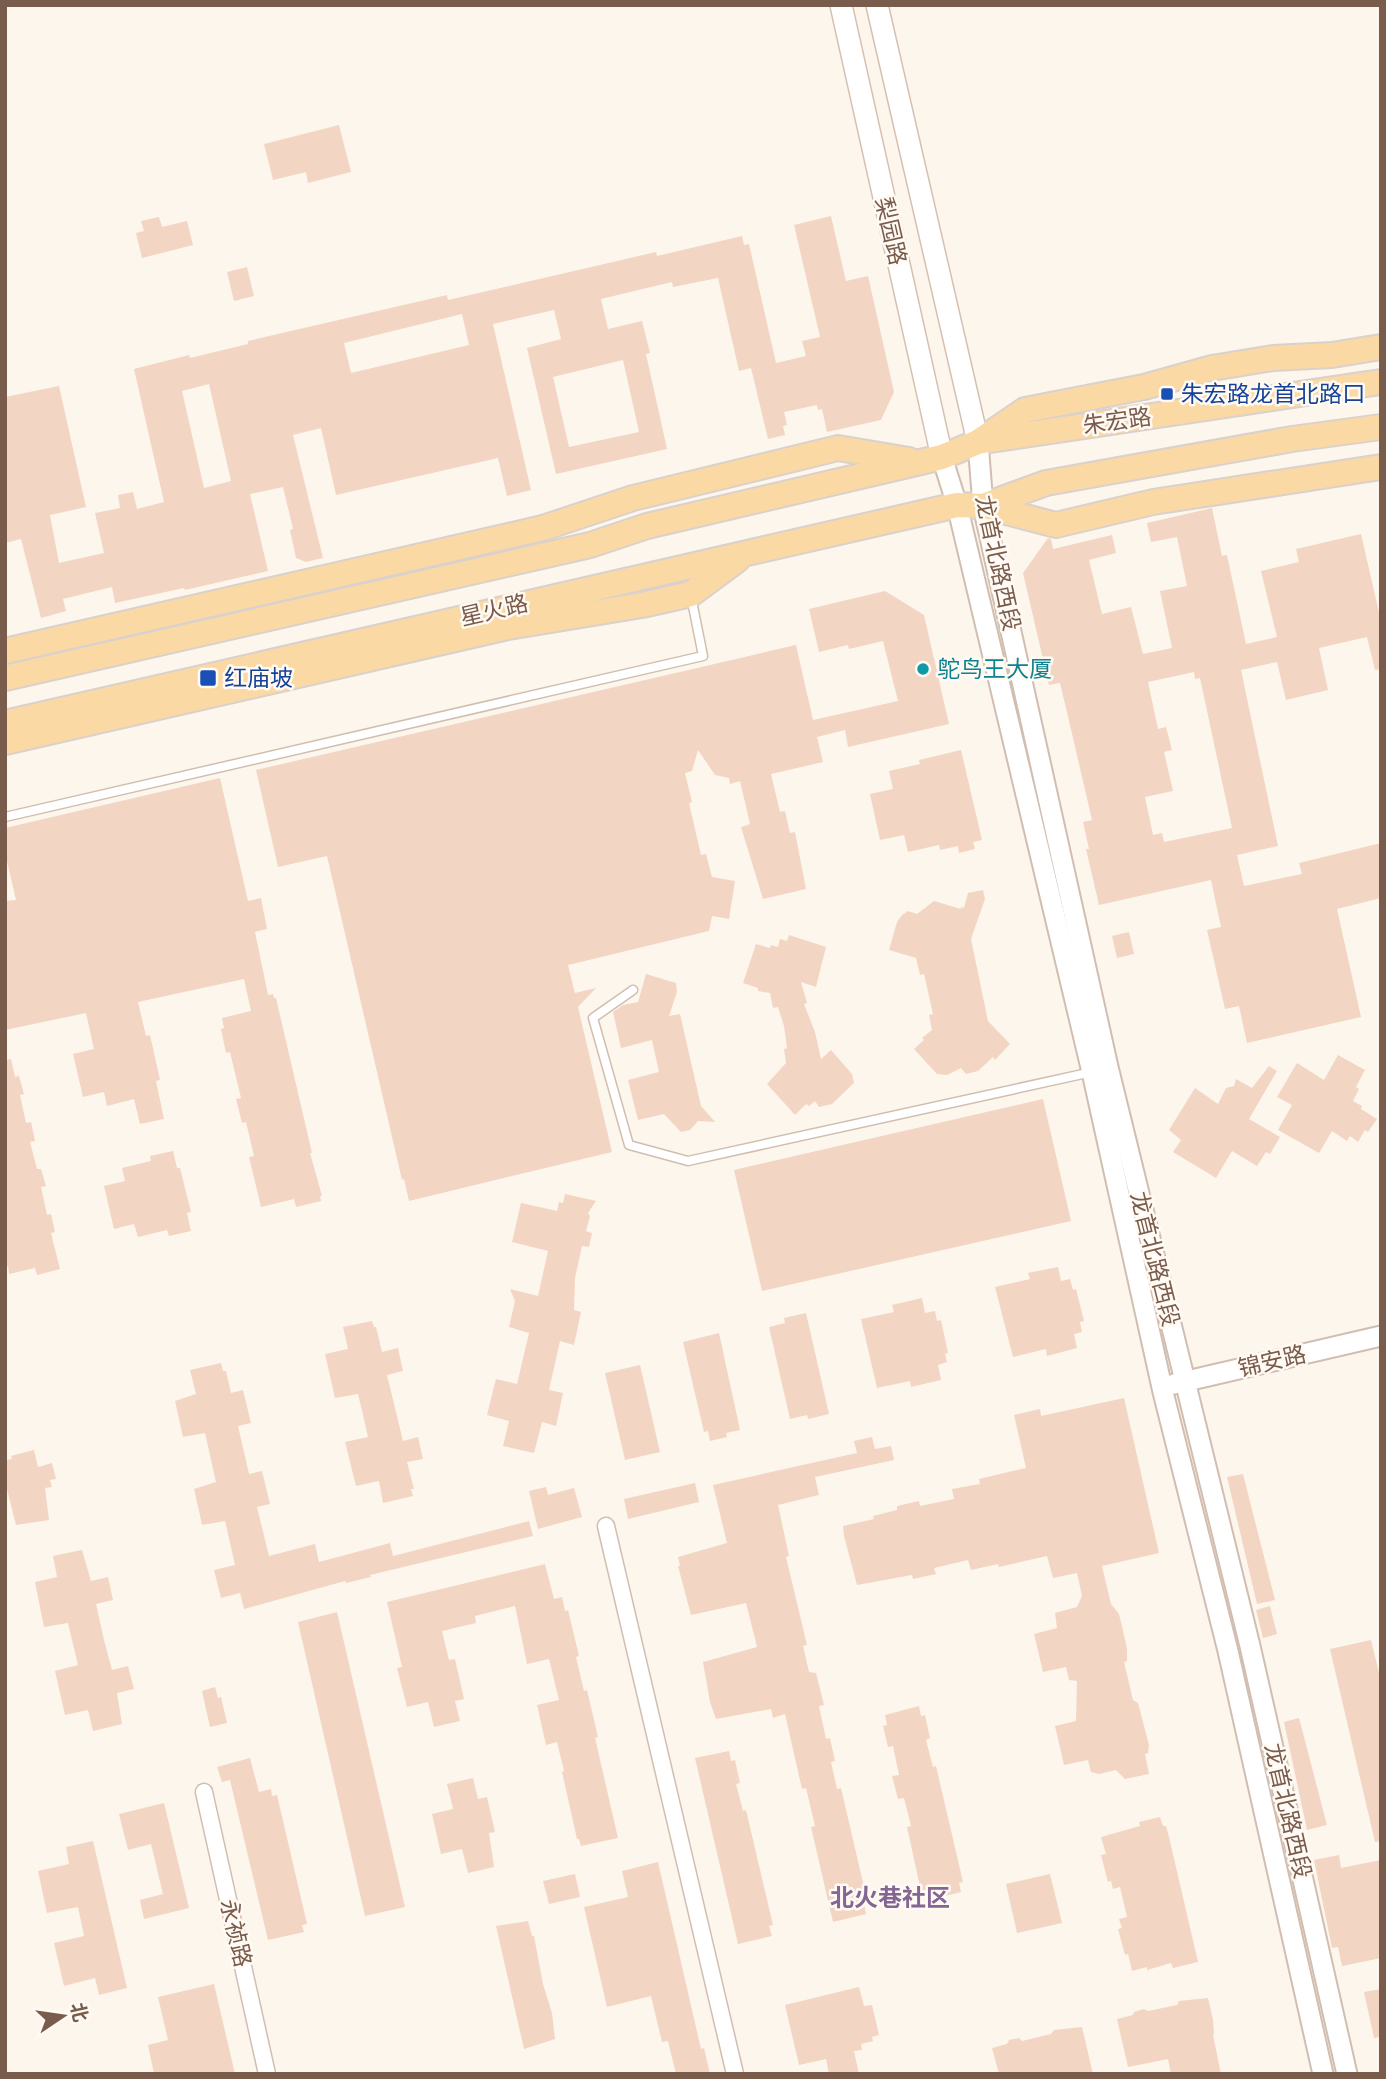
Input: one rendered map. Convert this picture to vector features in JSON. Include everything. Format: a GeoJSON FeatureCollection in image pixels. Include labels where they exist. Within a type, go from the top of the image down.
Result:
{"type":"FeatureCollection","features":[{"type":"Feature","properties":{"kind":"main road","name":"梨园路"},"geometry":{"type":"LineString","coordinates":[[841,5],[931,459]]}},
{"type":"Feature","properties":{"kind":"main road","name":"梨园路"},"geometry":{"type":"LineString","coordinates":[[877,5],[978,442]]}},
{"type":"Feature","properties":{"kind":"main road"},"geometry":{"type":"LineString","coordinates":[[978,442],[1025,410],[1144,387],[1212,368],[1273,358],[1332,355],[1381,347]]}},
{"type":"Feature","properties":{"kind":"main road","name":"朱宏路"},"geometry":{"type":"LineString","coordinates":[[978,442],[1381,382]]}},
{"type":"Feature","properties":{"kind":"main road","name":"朱宏路"},"geometry":{"type":"LineString","coordinates":[[983,506],[1046,483],[1278,442],[1381,427]]}},
{"type":"Feature","properties":{"kind":"main road","name":"星火路"},"geometry":{"type":"LineString","coordinates":[[5,678],[590,545],[647,526],[931,459],[978,442]]}},
{"type":"Feature","properties":{"kind":"main road"},"geometry":{"type":"LineString","coordinates":[[5,651],[536,530],[633,498],[838,448],[931,459]]}},
{"type":"Feature","properties":{"kind":"main road"},"geometry":{"type":"LineString","coordinates":[[983,506],[1056,525],[1153,502],[1381,467]]}},
{"type":"Feature","properties":{"kind":"main road","name":"星火路"},"geometry":{"type":"LineString","coordinates":[[5,723],[957,505],[983,506]]}},
{"type":"Feature","properties":{"kind":"main road"},"geometry":{"type":"LineString","coordinates":[[511,563],[600,510]]}},
{"type":"Feature","properties":{"kind":"main road"},"geometry":{"type":"LineString","coordinates":[[5,742],[509,626],[642,605],[691,594],[747,553]]}},
{"type":"Feature","properties":{"kind":"main road"},"geometry":{"type":"LineString","coordinates":[[330,577],[336,603]]}},
{"type":"Feature","properties":{"kind":"main road"},"geometry":{"type":"LineString","coordinates":[[100,629],[106,655]]}},
{"type":"Feature","properties":{"kind":"street","name":"龙首北路西段"},"geometry":{"type":"LineString","coordinates":[[978,442],[983,506],[1100,1069],[1162,1386],[1227,1651],[1323,2074]]}},
{"type":"Feature","properties":{"kind":"street","name":"龙首北路西段"},"geometry":{"type":"LineString","coordinates":[[931,459],[957,505],[1100,1069],[1185,1381],[1250,1646],[1348,2074]]}},
{"type":"Feature","properties":{"kind":"street","name":"锦安路"},"geometry":{"type":"LineString","coordinates":[[1162,1386],[1381,1336]]}},
{"type":"Feature","properties":{"kind":"street"},"geometry":{"type":"LineString","coordinates":[[606,1526],[735,2074]]}},
{"type":"Feature","properties":{"kind":"street","name":"永祯路"},"geometry":{"type":"LineString","coordinates":[[204,1792],[267,2074]]}},
{"type":"Feature","properties":{"kind":"lane"},"geometry":{"type":"LineString","coordinates":[[5,817],[703,656],[691,594]]}},
{"type":"Feature","properties":{"kind":"lane"},"geometry":{"type":"LineString","coordinates":[[633,990],[593,1018],[629,1145],[688,1161],[1100,1069]]}},
{"type":"Feature","properties":{"kind":"building"},"geometry":{"type":"Polygon","coordinates":[[[339,125],[351,172],[308,183],[306,172],[273,180],[264,144],[339,125]]]}},
{"type":"Feature","properties":{"kind":"building"},"geometry":{"type":"Polygon","coordinates":[[[831,216],[846,281],[868,276],[894,392],[881,420],[827,432],[822,409],[818,410],[817,405],[784,412],[787,425],[783,426],[785,435],[768,439],[751,368],[739,371],[718,278],[673,287],[672,282],[601,299],[608,329],[642,321],[650,353],[646,354],[667,449],[556,474],[527,348],[561,339],[554,310],[493,324],[531,490],[507,496],[498,458],[336,495],[321,428],[293,435],[323,558],[306,562],[296,558],[290,530],[293,529],[283,487],[250,494],[268,571],[115,603],[112,587],[63,599],[66,611],[41,618],[21,539],[5,543],[5,397],[59,386],[86,507],[50,515],[59,563],[104,553],[95,513],[120,508],[118,495],[133,492],[137,509],[164,502],[134,369],[189,355],[190,358],[248,344],[248,341],[447,295],[448,300],[656,252],[657,256],[742,236],[744,245],[749,244],[776,363],[806,356],[802,341],[820,337],[794,225],[831,216]],[[462,314],[344,343],[351,373],[469,345],[462,314]],[[623,360],[553,377],[569,447],[639,432],[623,360]],[[209,384],[182,391],[204,488],[231,481],[209,384]]]}},
{"type":"Feature","properties":{"kind":"building"},"geometry":{"type":"Polygon","coordinates":[[[159,217],[162,227],[187,221],[193,245],[142,258],[136,233],[144,231],[141,221],[159,217]]]}},
{"type":"Feature","properties":{"kind":"building"},"geometry":{"type":"Polygon","coordinates":[[[247,267],[254,296],[234,301],[227,272],[247,267]]]}},
{"type":"Feature","properties":{"kind":"building"},"geometry":{"type":"Polygon","coordinates":[[[1212,508],[1222,556],[1227,555],[1246,644],[1277,637],[1261,571],[1299,562],[1296,549],[1361,534],[1381,621],[1381,669],[1375,670],[1367,637],[1319,648],[1328,690],[1286,700],[1277,662],[1241,670],[1278,846],[1237,855],[1244,886],[1302,874],[1299,863],[1381,843],[1381,898],[1337,909],[1361,1017],[1247,1043],[1239,1006],[1225,1009],[1207,930],[1221,927],[1211,880],[1099,905],[1086,849],[1089,849],[1083,822],[1092,820],[1060,683],[1049,685],[1023,573],[1048,538],[1051,539],[1053,549],[1112,535],[1116,553],[1089,560],[1102,614],[1131,607],[1143,654],[1172,648],[1160,591],[1187,586],[1177,537],[1151,542],[1147,523],[1212,508]],[[1194,672],[1148,682],[1158,729],[1166,727],[1172,750],[1164,752],[1173,791],[1145,797],[1153,835],[1162,833],[1164,842],[1232,828],[1200,678],[1195,679],[1194,672]]]}},
{"type":"Feature","properties":{"kind":"building"},"geometry":{"type":"Polygon","coordinates":[[[885,591],[924,615],[949,724],[848,747],[845,730],[817,737],[823,762],[771,774],[780,812],[785,811],[790,833],[795,832],[806,889],[763,899],[741,827],[750,824],[740,781],[730,784],[729,778],[715,775],[698,750],[692,771],[685,773],[692,802],[689,803],[701,855],[706,854],[712,877],[735,881],[729,919],[712,916],[709,931],[568,965],[575,993],[596,988],[578,1007],[612,1152],[409,1201],[327,856],[278,867],[256,770],[796,645],[813,720],[898,701],[883,641],[849,649],[848,645],[819,652],[809,609],[885,591]]]}},
{"type":"Feature","properties":{"kind":"building"},"geometry":{"type":"Polygon","coordinates":[[[961,750],[982,840],[973,842],[975,849],[959,853],[958,846],[940,850],[939,845],[908,852],[904,835],[880,840],[870,794],[893,789],[889,771],[920,764],[919,760],[961,750]]]}},
{"type":"Feature","properties":{"kind":"building"},"geometry":{"type":"Polygon","coordinates":[[[220,778],[248,901],[261,898],[267,929],[255,932],[268,995],[273,994],[276,998],[322,1196],[321,1201],[296,1207],[294,1199],[261,1207],[249,1157],[254,1156],[246,1122],[242,1123],[236,1099],[241,1098],[230,1052],[226,1053],[221,1029],[224,1028],[222,1018],[251,1011],[244,979],[138,1002],[146,1036],[150,1035],[160,1080],[156,1081],[164,1119],[140,1124],[134,1099],[107,1106],[104,1092],[83,1097],[73,1054],[94,1049],[86,1013],[5,1030],[5,901],[16,900],[5,853],[5,828],[220,778]]]}},
{"type":"Feature","properties":{"kind":"building"},"geometry":{"type":"Polygon","coordinates":[[[983,890],[985,899],[971,939],[988,1021],[1010,1044],[995,1060],[993,1057],[978,1071],[966,1074],[961,1068],[947,1075],[937,1074],[914,1049],[932,1030],[929,1015],[933,1014],[924,974],[920,975],[916,958],[889,950],[897,922],[908,911],[917,914],[934,901],[961,909],[964,908],[968,893],[983,890]]]}},
{"type":"Feature","properties":{"kind":"building"},"geometry":{"type":"Polygon","coordinates":[[[1129,932],[1134,954],[1117,958],[1112,936],[1129,932]]]}},
{"type":"Feature","properties":{"kind":"building"},"geometry":{"type":"Polygon","coordinates":[[[789,935],[826,947],[816,987],[801,982],[807,1003],[804,1004],[815,1032],[821,1059],[831,1050],[852,1074],[854,1083],[832,1104],[819,1107],[815,1101],[809,1106],[806,1104],[795,1115],[767,1084],[786,1063],[784,1026],[778,1007],[773,1008],[770,993],[758,991],[758,988],[743,983],[756,944],[778,947],[780,939],[787,941],[789,935]]]}},
{"type":"Feature","properties":{"kind":"building"},"geometry":{"type":"Polygon","coordinates":[[[646,974],[676,983],[677,992],[669,1016],[680,1014],[701,1106],[715,1122],[698,1121],[690,1130],[681,1132],[664,1114],[638,1120],[628,1080],[659,1072],[652,1040],[621,1048],[613,1012],[623,1005],[638,1002],[646,974]]]}},
{"type":"Feature","properties":{"kind":"building"},"geometry":{"type":"Polygon","coordinates":[[[1338,1055],[1365,1070],[1356,1087],[1359,1089],[1353,1101],[1377,1119],[1368,1132],[1365,1130],[1358,1142],[1350,1136],[1347,1141],[1332,1131],[1319,1153],[1278,1130],[1292,1105],[1277,1097],[1297,1063],[1324,1080],[1338,1055]]]}},
{"type":"Feature","properties":{"kind":"building"},"geometry":{"type":"Polygon","coordinates":[[[11,1059],[15,1077],[19,1076],[24,1094],[20,1095],[26,1123],[31,1122],[35,1141],[30,1142],[37,1169],[41,1169],[46,1186],[41,1187],[47,1215],[51,1214],[55,1232],[51,1233],[60,1269],[37,1275],[35,1268],[9,1274],[8,1266],[5,1267],[5,1060],[11,1059]]]}},
{"type":"Feature","properties":{"kind":"building"},"geometry":{"type":"Polygon","coordinates":[[[1269,1066],[1277,1071],[1249,1119],[1280,1137],[1270,1154],[1266,1152],[1257,1166],[1232,1151],[1216,1178],[1173,1152],[1181,1140],[1169,1130],[1195,1088],[1218,1104],[1226,1088],[1234,1086],[1236,1079],[1252,1088],[1269,1066]]]}},
{"type":"Feature","properties":{"kind":"building"},"geometry":{"type":"Polygon","coordinates":[[[1043,1099],[1071,1221],[762,1291],[734,1170],[1043,1099]]]}},
{"type":"Feature","properties":{"kind":"building"},"geometry":{"type":"Polygon","coordinates":[[[173,1151],[191,1212],[187,1213],[191,1231],[169,1236],[167,1230],[138,1237],[134,1224],[114,1229],[104,1186],[125,1181],[122,1168],[151,1161],[150,1156],[173,1151]]]}},
{"type":"Feature","properties":{"kind":"building"},"geometry":{"type":"Polygon","coordinates":[[[565,1194],[596,1201],[588,1213],[590,1216],[586,1231],[592,1233],[589,1247],[582,1246],[575,1278],[574,1310],[581,1312],[574,1345],[560,1341],[549,1390],[563,1393],[556,1426],[542,1422],[534,1453],[503,1446],[509,1421],[487,1415],[496,1379],[517,1384],[529,1333],[509,1327],[515,1301],[510,1289],[538,1296],[548,1251],[512,1242],[521,1203],[557,1211],[565,1194]]]}},
{"type":"Feature","properties":{"kind":"building"},"geometry":{"type":"Polygon","coordinates":[[[1058,1267],[1061,1281],[1070,1279],[1073,1290],[1076,1289],[1084,1321],[1080,1322],[1082,1332],[1074,1334],[1077,1348],[1047,1356],[1046,1349],[1013,1357],[995,1287],[1030,1279],[1028,1273],[1058,1267]]]}},
{"type":"Feature","properties":{"kind":"building"},"geometry":{"type":"Polygon","coordinates":[[[922,1298],[925,1313],[935,1311],[937,1321],[941,1320],[948,1353],[945,1354],[947,1362],[938,1365],[941,1380],[911,1387],[910,1381],[877,1388],[861,1319],[894,1312],[892,1305],[922,1298]]]}},
{"type":"Feature","properties":{"kind":"building"},"geometry":{"type":"Polygon","coordinates":[[[806,1313],[829,1414],[808,1419],[807,1415],[790,1419],[769,1327],[785,1323],[784,1318],[806,1313]]]}},
{"type":"Feature","properties":{"kind":"building"},"geometry":{"type":"Polygon","coordinates":[[[372,1321],[382,1352],[398,1348],[403,1371],[387,1375],[403,1441],[418,1437],[423,1459],[407,1462],[414,1489],[411,1489],[413,1496],[383,1503],[379,1481],[356,1486],[345,1442],[368,1437],[363,1415],[358,1394],[335,1398],[325,1354],[348,1349],[343,1327],[372,1321]]]}},
{"type":"Feature","properties":{"kind":"building"},"geometry":{"type":"Polygon","coordinates":[[[719,1333],[740,1430],[710,1441],[708,1431],[704,1432],[683,1342],[719,1333]]]}},
{"type":"Feature","properties":{"kind":"building"},"geometry":{"type":"Polygon","coordinates":[[[221,1363],[223,1371],[226,1371],[231,1393],[243,1390],[251,1423],[238,1426],[249,1474],[262,1471],[270,1504],[257,1507],[269,1556],[315,1544],[319,1562],[390,1543],[393,1556],[529,1521],[533,1536],[346,1583],[345,1581],[244,1609],[240,1593],[221,1598],[214,1570],[235,1565],[225,1521],[202,1525],[194,1489],[216,1482],[205,1433],[183,1437],[175,1401],[196,1394],[190,1370],[221,1363]]]}},
{"type":"Feature","properties":{"kind":"building"},"geometry":{"type":"Polygon","coordinates":[[[640,1365],[660,1452],[625,1460],[605,1373],[640,1365]]]}},
{"type":"Feature","properties":{"kind":"building"},"geometry":{"type":"Polygon","coordinates":[[[1124,1398],[1159,1553],[1102,1566],[1111,1604],[1119,1614],[1127,1648],[1127,1661],[1124,1662],[1133,1700],[1138,1703],[1149,1745],[1148,1753],[1145,1754],[1149,1774],[1125,1779],[1116,1770],[1099,1774],[1091,1772],[1088,1760],[1064,1765],[1055,1726],[1076,1721],[1077,1681],[1069,1680],[1066,1667],[1043,1672],[1034,1634],[1057,1628],[1055,1613],[1077,1607],[1082,1596],[1077,1573],[1053,1578],[1047,1556],[999,1567],[998,1564],[971,1570],[968,1560],[934,1568],[936,1574],[913,1579],[912,1575],[857,1585],[843,1526],[874,1519],[873,1516],[897,1510],[897,1506],[919,1501],[920,1506],[954,1499],[952,1489],[980,1484],[979,1479],[1026,1468],[1014,1415],[1040,1409],[1041,1416],[1124,1398]]]}},
{"type":"Feature","properties":{"kind":"building"},"geometry":{"type":"Polygon","coordinates":[[[872,1437],[875,1449],[891,1446],[894,1460],[815,1477],[819,1495],[778,1505],[789,1556],[786,1557],[807,1645],[803,1646],[809,1672],[816,1673],[824,1705],[819,1706],[826,1739],[830,1738],[835,1761],[831,1762],[837,1789],[841,1788],[868,1904],[864,1904],[866,1914],[833,1922],[811,1827],[815,1826],[806,1788],[802,1789],[785,1714],[773,1718],[771,1709],[716,1719],[710,1702],[703,1662],[757,1647],[746,1603],[691,1615],[678,1557],[727,1543],[713,1485],[857,1453],[854,1441],[872,1437]]]}},
{"type":"Feature","properties":{"kind":"building"},"geometry":{"type":"Polygon","coordinates":[[[34,1450],[38,1467],[52,1463],[56,1479],[50,1480],[52,1487],[45,1488],[49,1520],[16,1525],[5,1481],[5,1460],[34,1450]]]}},
{"type":"Feature","properties":{"kind":"building"},"geometry":{"type":"Polygon","coordinates":[[[1243,1474],[1275,1600],[1257,1604],[1227,1477],[1243,1474]]]}},
{"type":"Feature","properties":{"kind":"building"},"geometry":{"type":"Polygon","coordinates":[[[695,1483],[699,1502],[628,1519],[624,1499],[695,1483]]]}},
{"type":"Feature","properties":{"kind":"building"},"geometry":{"type":"Polygon","coordinates":[[[546,1487],[548,1495],[574,1488],[582,1517],[538,1529],[529,1491],[546,1487]]]}},
{"type":"Feature","properties":{"kind":"building"},"geometry":{"type":"Polygon","coordinates":[[[82,1550],[91,1581],[108,1577],[113,1600],[96,1604],[104,1640],[112,1670],[128,1666],[134,1689],[117,1693],[122,1724],[93,1731],[88,1710],[65,1715],[55,1671],[78,1665],[68,1623],[44,1627],[35,1582],[57,1577],[53,1556],[82,1550]]]}},
{"type":"Feature","properties":{"kind":"building"},"geometry":{"type":"Polygon","coordinates":[[[545,1564],[554,1599],[562,1597],[565,1611],[568,1610],[579,1656],[576,1657],[598,1737],[595,1738],[618,1838],[581,1846],[577,1839],[557,1742],[546,1745],[537,1705],[559,1700],[549,1659],[527,1664],[515,1606],[475,1616],[476,1623],[442,1631],[449,1660],[455,1659],[464,1699],[455,1701],[460,1721],[434,1727],[428,1702],[407,1707],[397,1668],[402,1667],[387,1602],[545,1564]]]}},
{"type":"Feature","properties":{"kind":"building"},"geometry":{"type":"Polygon","coordinates":[[[1270,1606],[1277,1634],[1263,1638],[1256,1610],[1270,1606]]]}},
{"type":"Feature","properties":{"kind":"building"},"geometry":{"type":"Polygon","coordinates":[[[337,1612],[405,1907],[365,1916],[298,1622],[337,1612]]]}},
{"type":"Feature","properties":{"kind":"building"},"geometry":{"type":"Polygon","coordinates":[[[1371,1640],[1381,1681],[1381,1841],[1375,1842],[1330,1649],[1371,1640]]]}},
{"type":"Feature","properties":{"kind":"building"},"geometry":{"type":"Polygon","coordinates":[[[215,1687],[218,1698],[221,1697],[227,1723],[210,1727],[202,1691],[215,1687]]]}},
{"type":"Feature","properties":{"kind":"building"},"geometry":{"type":"Polygon","coordinates":[[[919,1706],[921,1716],[925,1715],[930,1738],[926,1740],[933,1767],[936,1766],[963,1882],[959,1883],[961,1892],[928,1900],[925,1890],[921,1891],[907,1827],[911,1826],[904,1798],[898,1799],[892,1776],[899,1775],[893,1746],[888,1747],[883,1726],[887,1725],[885,1715],[919,1706]]]}},
{"type":"Feature","properties":{"kind":"building"},"geometry":{"type":"Polygon","coordinates":[[[1299,1718],[1327,1825],[1307,1830],[1284,1722],[1299,1718]]]}},
{"type":"Feature","properties":{"kind":"building"},"geometry":{"type":"Polygon","coordinates":[[[729,1751],[731,1761],[735,1760],[740,1783],[736,1784],[743,1811],[746,1810],[773,1925],[769,1926],[772,1936],[738,1944],[695,1758],[729,1751]]]}},
{"type":"Feature","properties":{"kind":"building"},"geometry":{"type":"Polygon","coordinates":[[[250,1758],[259,1792],[271,1789],[272,1796],[277,1795],[307,1924],[302,1925],[304,1932],[268,1940],[230,1780],[222,1782],[217,1767],[250,1758]]]}},
{"type":"Feature","properties":{"kind":"building"},"geometry":{"type":"Polygon","coordinates":[[[473,1778],[478,1799],[487,1797],[495,1832],[489,1833],[494,1867],[468,1873],[462,1849],[441,1854],[432,1814],[453,1809],[447,1784],[473,1778]]]}},
{"type":"Feature","properties":{"kind":"building"},"geometry":{"type":"Polygon","coordinates":[[[164,1803],[189,1908],[144,1919],[140,1900],[163,1894],[151,1844],[128,1850],[119,1814],[164,1803]]]}},
{"type":"Feature","properties":{"kind":"building"},"geometry":{"type":"Polygon","coordinates":[[[1160,1817],[1169,1837],[1198,1962],[1173,1968],[1171,1963],[1132,1971],[1118,1929],[1122,1928],[1119,1919],[1127,1917],[1120,1887],[1113,1889],[1111,1881],[1108,1882],[1101,1855],[1106,1854],[1101,1837],[1140,1826],[1139,1822],[1160,1817]]]}},
{"type":"Feature","properties":{"kind":"building"},"geometry":{"type":"Polygon","coordinates":[[[93,1841],[127,1988],[99,1995],[95,1978],[64,1986],[54,1943],[84,1936],[78,1907],[47,1913],[38,1871],[69,1864],[66,1847],[93,1841]]]}},
{"type":"Feature","properties":{"kind":"building"},"geometry":{"type":"Polygon","coordinates":[[[1339,1855],[1341,1868],[1381,1860],[1381,1958],[1342,1966],[1338,1947],[1332,1948],[1314,1860],[1339,1855]]]}},
{"type":"Feature","properties":{"kind":"building"},"geometry":{"type":"Polygon","coordinates":[[[658,1862],[701,2049],[704,2048],[710,2074],[676,2074],[668,2041],[662,2042],[651,1996],[607,2007],[584,1907],[628,1897],[622,1871],[658,1862]]]}},
{"type":"Feature","properties":{"kind":"building"},"geometry":{"type":"Polygon","coordinates":[[[575,1874],[580,1897],[549,1904],[543,1881],[575,1874]]]}},
{"type":"Feature","properties":{"kind":"building"},"geometry":{"type":"Polygon","coordinates":[[[1050,1874],[1062,1923],[1017,1933],[1006,1884],[1050,1874]]]}},
{"type":"Feature","properties":{"kind":"building"},"geometry":{"type":"Polygon","coordinates":[[[528,1921],[552,2013],[555,2039],[524,2049],[496,1926],[528,1921]]]}},
{"type":"Feature","properties":{"kind":"building"},"geometry":{"type":"Polygon","coordinates":[[[214,1984],[235,2074],[154,2074],[148,2045],[168,2040],[158,1997],[214,1984]]]}},
{"type":"Feature","properties":{"kind":"building"},"geometry":{"type":"Polygon","coordinates":[[[859,1987],[864,2006],[872,2005],[879,2035],[872,2037],[873,2041],[861,2044],[862,2050],[854,2051],[859,2074],[829,2074],[826,2059],[799,2065],[785,2005],[859,1987]]]}},
{"type":"Feature","properties":{"kind":"building"},"geometry":{"type":"Polygon","coordinates":[[[1381,1989],[1381,2037],[1374,2038],[1364,1992],[1381,1989]]]}},
{"type":"Feature","properties":{"kind":"building"},"geometry":{"type":"Polygon","coordinates":[[[1208,1998],[1221,2074],[1171,2074],[1168,2059],[1128,2067],[1117,2019],[1144,2009],[1148,2011],[1177,2005],[1179,2001],[1208,1998]]]}},
{"type":"Feature","properties":{"kind":"building"},"geometry":{"type":"Polygon","coordinates":[[[1082,2027],[1093,2074],[999,2074],[992,2048],[1007,2044],[1009,2040],[1019,2038],[1022,2041],[1051,2034],[1054,2030],[1082,2027]]]}},
{"type":"Feature","properties":{"kind":"place","name":"朱宏路龙首北路口"},"geometry":{"type":"Point","coordinates":[1167,394]}},
{"type":"Feature","properties":{"kind":"place","name":"鸵鸟王大厦"},"geometry":{"type":"Point","coordinates":[923,669]}},
{"type":"Feature","properties":{"kind":"place","name":"红庙坡"},"geometry":{"type":"Point","coordinates":[208,678]}},
{"type":"Feature","properties":{"kind":"district","name":"北火巷社区"},"geometry":{"type":"Point","coordinates":[890,1898]}}]}
